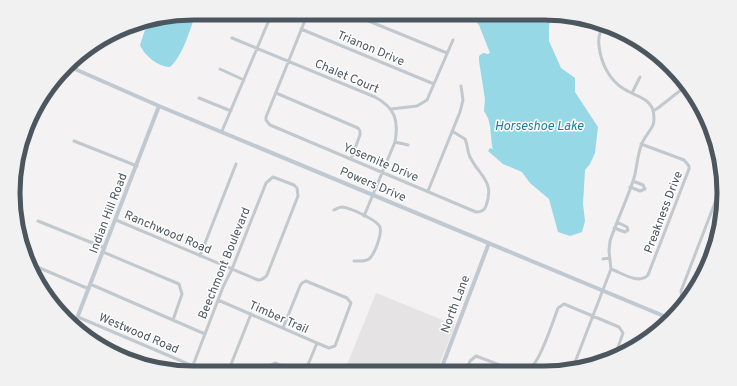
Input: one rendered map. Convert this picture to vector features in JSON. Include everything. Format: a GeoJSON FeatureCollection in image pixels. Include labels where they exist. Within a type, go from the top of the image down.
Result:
{"type":"FeatureCollection","features":[{"type":"Feature","properties":{"kind":"street"},"geometry":{"type":"LineString","coordinates":[[222,131],[269,20]]}},
{"type":"Feature","properties":{"kind":"street"},"geometry":{"type":"LineString","coordinates":[[305,20],[276,93],[358,128],[360,135],[351,159]]}},
{"type":"Feature","properties":{"kind":"street"},"geometry":{"type":"LineString","coordinates":[[366,20],[447,53]]}},
{"type":"Feature","properties":{"kind":"street","name":"Trianon Drive"},"geometry":{"type":"LineString","coordinates":[[301,29],[434,84]]}},
{"type":"Feature","properties":{"kind":"street"},"geometry":{"type":"LineString","coordinates":[[574,364],[611,269],[609,251],[610,241],[633,181],[641,144],[653,125],[654,117],[650,104],[646,100],[626,90],[613,81],[602,60],[598,41],[599,34],[602,30]]}},
{"type":"Feature","properties":{"kind":"street","name":"Chalet Court"},"geometry":{"type":"LineString","coordinates":[[232,38],[375,97],[384,102],[391,109]]}},
{"type":"Feature","properties":{"kind":"street"},"geometry":{"type":"LineString","coordinates":[[364,216],[395,142],[397,121],[391,109],[423,104],[429,96],[453,40]]}},
{"type":"Feature","properties":{"kind":"street","name":"Powers Drive"},"geometry":{"type":"LineString","coordinates":[[74,68],[159,106],[665,316]]}},
{"type":"Feature","properties":{"kind":"street"},"geometry":{"type":"LineString","coordinates":[[220,69],[244,80]]}},
{"type":"Feature","properties":{"kind":"street"},"geometry":{"type":"LineString","coordinates":[[632,93],[640,77]]}},
{"type":"Feature","properties":{"kind":"street"},"geometry":{"type":"LineString","coordinates":[[428,191],[460,112],[463,100],[461,86]]}},
{"type":"Feature","properties":{"kind":"street"},"geometry":{"type":"LineString","coordinates":[[653,111],[682,89]]}},
{"type":"Feature","properties":{"kind":"street","name":"Yosemite Drive"},"geometry":{"type":"LineString","coordinates":[[276,93],[266,117],[266,120],[270,125],[476,212],[480,212],[485,209],[488,201],[489,187],[471,158],[465,139],[452,132]]}},
{"type":"Feature","properties":{"kind":"street"},"geometry":{"type":"LineString","coordinates":[[199,98],[231,112]]}},
{"type":"Feature","properties":{"kind":"street","name":"Indian Hill Road"},"geometry":{"type":"LineString","coordinates":[[76,320],[159,106]]}},
{"type":"Feature","properties":{"kind":"street"},"geometry":{"type":"LineString","coordinates":[[74,141],[137,166]]}},
{"type":"Feature","properties":{"kind":"street"},"geometry":{"type":"LineString","coordinates":[[395,142],[408,145]]}},
{"type":"Feature","properties":{"kind":"street","name":"Preakness Drive"},"geometry":{"type":"LineString","coordinates":[[611,269],[637,279],[645,278],[648,275],[689,169],[689,166],[684,160],[641,144]]}},
{"type":"Feature","properties":{"kind":"street"},"geometry":{"type":"LineString","coordinates":[[200,256],[236,164]]}},
{"type":"Feature","properties":{"kind":"street","name":"Beechmont Boulevard"},"geometry":{"type":"LineString","coordinates":[[193,366],[218,300],[266,183],[272,177],[297,188],[298,196],[267,275],[265,278],[258,280]]}},
{"type":"Feature","properties":{"kind":"street"},"geometry":{"type":"LineString","coordinates":[[630,187],[640,191],[645,189],[643,185],[633,181]]}},
{"type":"Feature","properties":{"kind":"street"},"geometry":{"type":"LineString","coordinates":[[682,297],[681,291],[717,196]]}},
{"type":"Feature","properties":{"kind":"street"},"geometry":{"type":"LineString","coordinates":[[334,210],[342,207],[373,220],[381,229],[381,234],[374,252],[369,259],[365,261],[354,261]]}},
{"type":"Feature","properties":{"kind":"street","name":"Ranchwood Road"},"geometry":{"type":"LineString","coordinates":[[116,220],[258,280]]}},
{"type":"Feature","properties":{"kind":"street"},"geometry":{"type":"LineString","coordinates":[[38,221],[179,284],[182,294],[172,320]]}},
{"type":"Feature","properties":{"kind":"street"},"geometry":{"type":"LineString","coordinates":[[614,228],[625,232],[628,230],[627,227],[617,222]]}},
{"type":"Feature","properties":{"kind":"street","name":"North Lane"},"geometry":{"type":"LineString","coordinates":[[442,366],[489,243]]}},
{"type":"Feature","properties":{"kind":"street"},"geometry":{"type":"LineString","coordinates":[[603,259],[610,258]]}},
{"type":"Feature","properties":{"kind":"street"},"geometry":{"type":"LineString","coordinates":[[36,266],[90,286],[205,334]]}},
{"type":"Feature","properties":{"kind":"street","name":"Timber Trail"},"geometry":{"type":"LineString","coordinates":[[218,300],[317,343],[330,348],[335,346],[351,303],[347,298],[306,281],[300,286],[283,328]]}},
{"type":"Feature","properties":{"kind":"street"},"geometry":{"type":"LineString","coordinates":[[532,366],[538,359],[558,308],[564,304],[619,327],[623,333],[617,350]]}},
{"type":"Feature","properties":{"kind":"street"},"geometry":{"type":"LineString","coordinates":[[230,366],[250,314]]}},
{"type":"Feature","properties":{"kind":"street","name":"Westwood Road"},"geometry":{"type":"LineString","coordinates":[[78,317],[193,366]]}},
{"type":"Feature","properties":{"kind":"street"},"geometry":{"type":"LineString","coordinates":[[307,366],[317,343]]}},
{"type":"Feature","properties":{"kind":"street"},"geometry":{"type":"LineString","coordinates":[[469,366],[472,358],[476,356],[503,366]]}},
{"type":"Feature","properties":{"kind":"street"},"geometry":{"type":"LineString","coordinates":[[271,366],[277,364],[282,366]]}},
{"type":"Feature","properties":{"kind":"shaded area"},"geometry":{"type":"Polygon","coordinates":[[[376,293],[455,325],[438,366],[346,366],[376,293]]]}},
{"type":"Feature","properties":{"kind":"water"},"geometry":{"type":"Polygon","coordinates":[[[194,20],[186,42],[179,56],[170,67],[156,63],[142,49],[140,45],[145,30],[148,27],[170,21],[194,20]]]}},
{"type":"Feature","properties":{"kind":"water","name":"Horseshoe Lake"},"geometry":{"type":"Polygon","coordinates":[[[475,20],[550,20],[549,41],[561,68],[575,78],[575,92],[598,127],[595,153],[590,164],[585,170],[583,204],[585,221],[582,232],[570,236],[558,232],[549,199],[530,183],[522,172],[503,164],[488,151],[490,148],[493,149],[490,126],[484,111],[485,99],[479,56],[483,53],[490,53],[479,25],[475,20]]]}}]}
